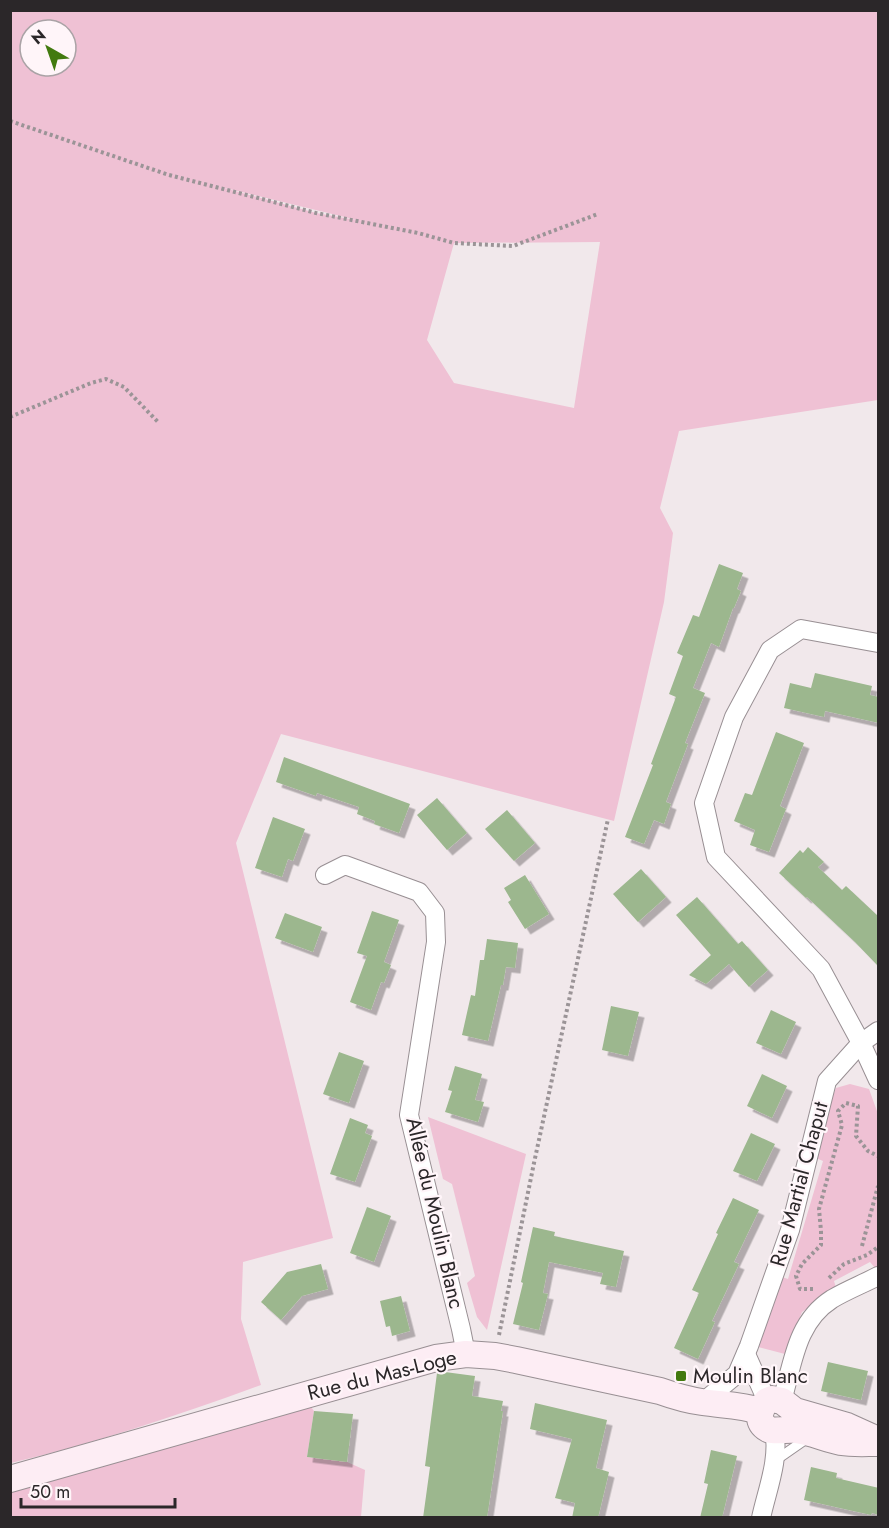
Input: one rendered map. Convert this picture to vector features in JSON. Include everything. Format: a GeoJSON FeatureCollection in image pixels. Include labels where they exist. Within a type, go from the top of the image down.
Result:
{"type":"FeatureCollection","features":[{"type":"Feature","properties":{"kind":"main road","name":"Rue du Mas-Loge"},"geometry":{"type":"LineString","coordinates":[[10,1479],[436,1358],[466,1354],[495,1356],[703,1402],[748,1407],[775,1413],[805,1415],[848,1426],[879,1442]]}},
{"type":"Feature","properties":{"kind":"main road","name":"Rue du Mas-Loge"},"geometry":{"type":"LineString","coordinates":[[775,1413],[797,1430],[842,1442],[879,1442]]}},
{"type":"Feature","properties":{"kind":"street"},"geometry":{"type":"LineString","coordinates":[[879,643],[801,629],[770,650],[734,717],[704,803],[716,857],[821,969],[879,1080]]}},
{"type":"Feature","properties":{"kind":"street","name":"Allée du Moulin Blanc"},"geometry":{"type":"LineString","coordinates":[[325,875],[345,865],[419,892],[435,913],[436,942],[409,1115],[466,1354]]}},
{"type":"Feature","properties":{"kind":"street","name":"Rue Martial Chaput"},"geometry":{"type":"LineString","coordinates":[[703,1402],[737,1374],[746,1354],[790,1230],[827,1081],[861,1043],[879,1031]]}},
{"type":"Feature","properties":{"kind":"street"},"geometry":{"type":"LineString","coordinates":[[761,1518],[774,1462],[775,1413],[802,1332],[813,1316],[831,1300],[879,1276]]}},
{"type":"Feature","properties":{"kind":"street"},"geometry":{"type":"LineString","coordinates":[[746,1354],[775,1413]]}},
{"type":"Feature","properties":{"kind":"lane"},"geometry":{"type":"LineString","coordinates":[[774,1462],[813,1434]]}},
{"type":"Feature","properties":{"kind":"path"},"geometry":{"type":"LineString","coordinates":[[10,121],[169,175],[316,213],[418,233],[454,243],[513,246],[597,214]]}},
{"type":"Feature","properties":{"kind":"path"},"geometry":{"type":"LineString","coordinates":[[10,417],[91,383],[106,379],[124,387],[158,422]]}},
{"type":"Feature","properties":{"kind":"path"},"geometry":{"type":"LineString","coordinates":[[495,1356],[608,819]]}},
{"type":"Feature","properties":{"kind":"path"},"geometry":{"type":"LineString","coordinates":[[879,1156],[868,1151],[856,1136],[858,1106],[846,1103],[838,1111],[842,1125],[819,1209],[822,1231],[820,1245],[802,1264],[796,1276],[800,1289],[812,1290],[844,1264],[867,1255],[879,1247]]}},
{"type":"Feature","properties":{"kind":"path"},"geometry":{"type":"LineString","coordinates":[[862,1246],[879,1186]]}},
{"type":"Feature","properties":{"kind":"shaded area"},"geometry":{"type":"Polygon","coordinates":[[[10,11],[878,11],[878,400],[679,431],[660,508],[673,533],[664,602],[614,821],[281,734],[236,843],[333,1238],[243,1262],[241,1319],[261,1385],[74,1447],[11,1463],[10,11]],[[217,186],[316,213],[358,220],[217,186]],[[600,242],[454,243],[427,340],[454,383],[574,408],[600,242]]]}},
{"type":"Feature","properties":{"kind":"shaded area"},"geometry":{"type":"Polygon","coordinates":[[[850,1084],[869,1089],[878,1114],[878,1266],[875,1268],[870,1262],[834,1281],[836,1288],[802,1312],[785,1354],[758,1347],[782,1277],[788,1279],[823,1161],[816,1158],[830,1103],[836,1088],[850,1084]]]}},
{"type":"Feature","properties":{"kind":"shaded area"},"geometry":{"type":"Polygon","coordinates":[[[428,1117],[526,1154],[487,1330],[477,1317],[467,1283],[475,1276],[452,1184],[443,1179],[428,1117]]]}},
{"type":"Feature","properties":{"kind":"shaded area"},"geometry":{"type":"Polygon","coordinates":[[[311,1407],[314,1411],[307,1457],[347,1462],[365,1470],[361,1517],[11,1518],[11,1491],[311,1407]]]}},
{"type":"Feature","properties":{"kind":"building"},"geometry":{"type":"Polygon","coordinates":[[[719,564],[743,573],[737,589],[741,591],[719,647],[711,643],[693,688],[705,693],[685,743],[688,744],[666,802],[671,804],[664,824],[654,820],[644,844],[625,837],[676,697],[669,694],[683,656],[677,653],[693,615],[699,617],[719,564]]]}},
{"type":"Feature","properties":{"kind":"building"},"geometry":{"type":"Polygon","coordinates":[[[815,673],[872,686],[870,695],[879,697],[879,723],[825,711],[824,717],[784,708],[790,683],[811,688],[815,673]]]}},
{"type":"Feature","properties":{"kind":"building"},"geometry":{"type":"Polygon","coordinates":[[[776,732],[804,743],[780,806],[786,809],[769,852],[750,845],[755,830],[734,821],[745,793],[752,795],[776,732]]]}},
{"type":"Feature","properties":{"kind":"building"},"geometry":{"type":"Polygon","coordinates":[[[284,757],[410,804],[399,833],[374,824],[375,821],[357,814],[359,807],[317,793],[316,796],[276,782],[284,757]]]}},
{"type":"Feature","properties":{"kind":"building"},"geometry":{"type":"Polygon","coordinates":[[[437,798],[467,833],[447,850],[417,815],[437,798]]]}},
{"type":"Feature","properties":{"kind":"building"},"geometry":{"type":"Polygon","coordinates":[[[507,810],[535,843],[514,861],[485,829],[507,810]]]}},
{"type":"Feature","properties":{"kind":"building"},"geometry":{"type":"Polygon","coordinates":[[[273,817],[305,829],[293,861],[288,859],[282,877],[255,868],[273,817]]]}},
{"type":"Feature","properties":{"kind":"building"},"geometry":{"type":"Polygon","coordinates":[[[808,847],[824,862],[818,867],[842,890],[846,886],[879,917],[879,967],[779,873],[800,850],[803,853],[808,847]]]}},
{"type":"Feature","properties":{"kind":"building"},"geometry":{"type":"Polygon","coordinates":[[[641,869],[666,897],[638,922],[613,894],[641,869]]]}},
{"type":"Feature","properties":{"kind":"building"},"geometry":{"type":"Polygon","coordinates":[[[525,875],[549,914],[525,929],[508,902],[511,900],[504,888],[525,875]]]}},
{"type":"Feature","properties":{"kind":"building"},"geometry":{"type":"Polygon","coordinates":[[[697,897],[738,944],[742,941],[768,970],[749,987],[729,964],[706,984],[689,975],[711,955],[676,915],[697,897]]]}},
{"type":"Feature","properties":{"kind":"building"},"geometry":{"type":"Polygon","coordinates":[[[372,911],[399,920],[384,962],[391,965],[384,983],[381,982],[371,1010],[350,1002],[367,956],[357,953],[372,911]]]}},
{"type":"Feature","properties":{"kind":"building"},"geometry":{"type":"Polygon","coordinates":[[[285,913],[322,927],[313,952],[275,938],[285,913]]]}},
{"type":"Feature","properties":{"kind":"building"},"geometry":{"type":"Polygon","coordinates":[[[487,939],[518,943],[515,968],[506,967],[488,1041],[462,1035],[471,995],[475,996],[480,960],[484,960],[487,939]]]}},
{"type":"Feature","properties":{"kind":"building"},"geometry":{"type":"Polygon","coordinates":[[[611,1006],[639,1012],[628,1056],[602,1050],[611,1006]]]}},
{"type":"Feature","properties":{"kind":"building"},"geometry":{"type":"Polygon","coordinates":[[[771,1010],[796,1022],[781,1054],[756,1043],[771,1010]]]}},
{"type":"Feature","properties":{"kind":"building"},"geometry":{"type":"Polygon","coordinates":[[[339,1052],[364,1061],[349,1103],[323,1094],[339,1052]]]}},
{"type":"Feature","properties":{"kind":"building"},"geometry":{"type":"Polygon","coordinates":[[[455,1066],[482,1074],[475,1100],[484,1102],[478,1122],[445,1112],[452,1091],[448,1090],[455,1066]]]}},
{"type":"Feature","properties":{"kind":"building"},"geometry":{"type":"Polygon","coordinates":[[[762,1074],[787,1086],[772,1118],[747,1106],[762,1074]]]}},
{"type":"Feature","properties":{"kind":"building"},"geometry":{"type":"Polygon","coordinates":[[[350,1118],[368,1125],[365,1133],[372,1136],[355,1182],[330,1174],[350,1118]]]}},
{"type":"Feature","properties":{"kind":"building"},"geometry":{"type":"Polygon","coordinates":[[[751,1133],[775,1144],[757,1181],[733,1171],[751,1133]]]}},
{"type":"Feature","properties":{"kind":"building"},"geometry":{"type":"Polygon","coordinates":[[[733,1198],[759,1210],[734,1262],[739,1264],[712,1321],[715,1322],[698,1359],[674,1348],[699,1293],[692,1290],[733,1198]]]}},
{"type":"Feature","properties":{"kind":"building"},"geometry":{"type":"Polygon","coordinates":[[[367,1207],[391,1216],[374,1262],[350,1253],[367,1207]]]}},
{"type":"Feature","properties":{"kind":"building"},"geometry":{"type":"Polygon","coordinates":[[[533,1227],[555,1232],[554,1236],[624,1251],[616,1287],[600,1284],[603,1273],[549,1262],[543,1293],[548,1294],[539,1330],[513,1324],[533,1227]]]}},
{"type":"Feature","properties":{"kind":"building"},"geometry":{"type":"Polygon","coordinates":[[[321,1264],[328,1289],[302,1296],[281,1320],[261,1302],[287,1272],[321,1264]]]}},
{"type":"Feature","properties":{"kind":"building"},"geometry":{"type":"Polygon","coordinates":[[[401,1296],[410,1331],[392,1336],[390,1326],[386,1327],[380,1301],[401,1296]]]}},
{"type":"Feature","properties":{"kind":"building"},"geometry":{"type":"Polygon","coordinates":[[[828,1362],[868,1371],[861,1400],[821,1391],[828,1362]]]}},
{"type":"Feature","properties":{"kind":"building"},"geometry":{"type":"Polygon","coordinates":[[[437,1373],[475,1376],[472,1396],[503,1401],[487,1518],[423,1518],[430,1467],[425,1466],[437,1373]]]}},
{"type":"Feature","properties":{"kind":"building"},"geometry":{"type":"Polygon","coordinates":[[[535,1403],[607,1420],[596,1468],[609,1472],[598,1518],[572,1518],[575,1503],[555,1498],[572,1439],[530,1429],[535,1403]]]}},
{"type":"Feature","properties":{"kind":"building"},"geometry":{"type":"Polygon","coordinates":[[[314,1411],[353,1414],[347,1462],[307,1457],[314,1411]]]}},
{"type":"Feature","properties":{"kind":"building"},"geometry":{"type":"Polygon","coordinates":[[[711,1450],[737,1456],[722,1518],[700,1518],[708,1484],[704,1483],[711,1450]]]}},
{"type":"Feature","properties":{"kind":"building"},"geometry":{"type":"Polygon","coordinates":[[[811,1467],[837,1473],[836,1478],[879,1488],[879,1515],[804,1500],[811,1467]]]}},
{"type":"Feature","properties":{"kind":"place","name":"Moulin Blanc"},"geometry":{"type":"Point","coordinates":[681,1376]}}]}
